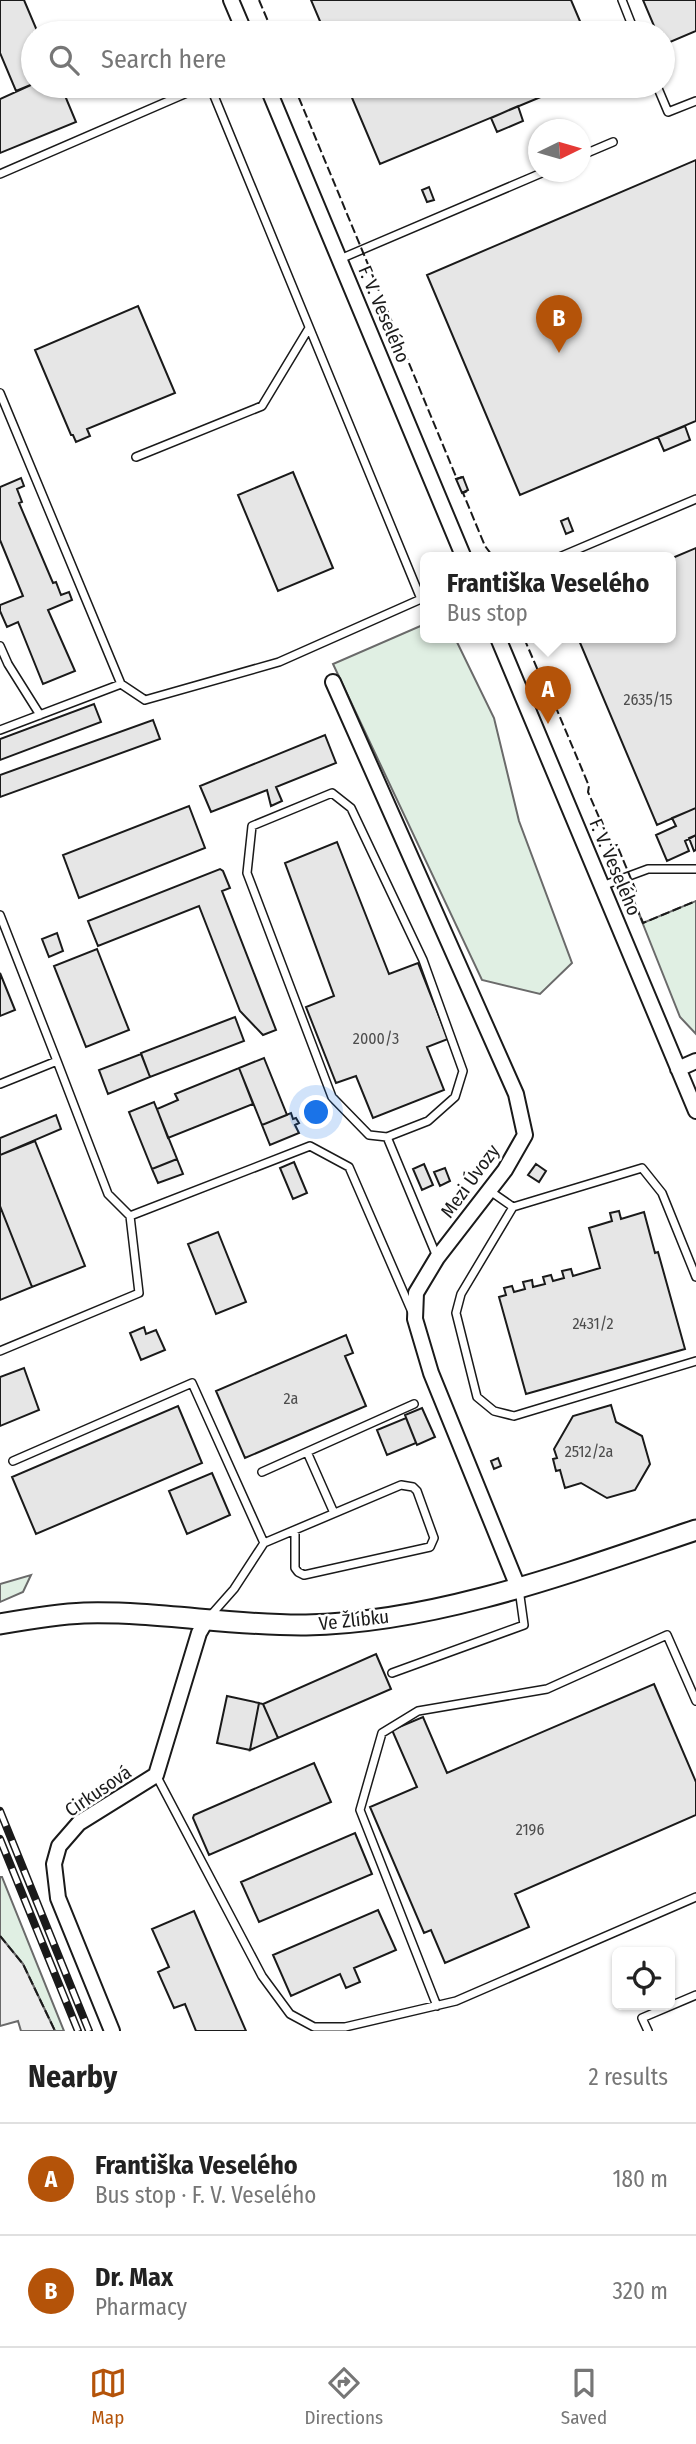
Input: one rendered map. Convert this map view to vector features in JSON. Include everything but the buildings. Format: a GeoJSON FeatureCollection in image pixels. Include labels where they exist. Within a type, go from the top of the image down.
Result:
{"type":"FeatureCollection","features":[{"type":"Feature","properties":{"kind":"street"},"geometry":{"type":"LineString","coordinates":[[231,0],[240,21]]}},
{"type":"Feature","properties":{"kind":"street","name":"F. V. Veselého"},"geometry":{"type":"LineString","coordinates":[[272,98],[462,552]]}},
{"type":"Feature","properties":{"kind":"street","name":"F. V. Veselého"},"geometry":{"type":"LineString","coordinates":[[500,643],[696,1111]]}},
{"type":"Feature","properties":{"kind":"street","name":"Mezi Úvozy"},"geometry":{"type":"LineString","coordinates":[[333,682],[516,1094],[525,1135],[505,1170],[437,1258],[416,1293],[415,1319],[431,1373],[518,1587]]}},
{"type":"Feature","properties":{"kind":"street"},"geometry":{"type":"LineString","coordinates":[[678,1069],[696,1061]]}},
{"type":"Feature","properties":{"kind":"street","name":"Ve Žlíbku"},"geometry":{"type":"LineString","coordinates":[[0,1624],[82,1613],[307,1625],[377,1619],[436,1608],[518,1587],[696,1530]]}},
{"type":"Feature","properties":{"kind":"street","name":"Cirkusová"},"geometry":{"type":"LineString","coordinates":[[112,2031],[58,1898],[54,1864],[59,1846],[79,1823],[156,1775],[199,1633],[206,1621]]}},
{"type":"Feature","properties":{"kind":"lane"},"geometry":{"type":"LineString","coordinates":[[622,0],[630,21]]}},
{"type":"Feature","properties":{"kind":"lane"},"geometry":{"type":"LineString","coordinates":[[0,174],[175,98]]}},
{"type":"Feature","properties":{"kind":"lane"},"geometry":{"type":"LineString","coordinates":[[215,98],[420,591]]}},
{"type":"Feature","properties":{"kind":"lane"},"geometry":{"type":"LineString","coordinates":[[662,98],[668,112],[696,101]]}},
{"type":"Feature","properties":{"kind":"lane"},"geometry":{"type":"LineString","coordinates":[[591,151],[613,142]]}},
{"type":"Feature","properties":{"kind":"lane"},"geometry":{"type":"LineString","coordinates":[[340,259],[528,179]]}},
{"type":"Feature","properties":{"kind":"lane"},"geometry":{"type":"LineString","coordinates":[[136,457],[262,406],[309,328]]}},
{"type":"Feature","properties":{"kind":"lane"},"geometry":{"type":"LineString","coordinates":[[0,393],[121,684],[145,701],[279,662],[420,599]]}},
{"type":"Feature","properties":{"kind":"lane"},"geometry":{"type":"LineString","coordinates":[[571,552],[696,499]]}},
{"type":"Feature","properties":{"kind":"lane"},"geometry":{"type":"LineString","coordinates":[[0,646],[8,664],[40,715]]}},
{"type":"Feature","properties":{"kind":"lane"},"geometry":{"type":"LineString","coordinates":[[0,730],[121,684]]}},
{"type":"Feature","properties":{"kind":"lane"},"geometry":{"type":"LineString","coordinates":[[332,793],[351,808],[423,960],[463,1071],[454,1097],[428,1121],[387,1137],[369,1135],[332,1097],[247,873],[251,826],[332,793]]}},
{"type":"Feature","properties":{"kind":"lane"},"geometry":{"type":"LineString","coordinates":[[602,886],[648,869],[696,869]]}},
{"type":"Feature","properties":{"kind":"lane"},"geometry":{"type":"LineString","coordinates":[[0,915],[108,1194],[130,1216],[139,1293],[0,1351]]}},
{"type":"Feature","properties":{"kind":"lane"},"geometry":{"type":"LineString","coordinates":[[0,1084],[57,1061]]}},
{"type":"Feature","properties":{"kind":"lane"},"geometry":{"type":"LineString","coordinates":[[387,1137],[437,1258]]}},
{"type":"Feature","properties":{"kind":"lane"},"geometry":{"type":"LineString","coordinates":[[130,1216],[310,1146],[349,1167],[415,1319]]}},
{"type":"Feature","properties":{"kind":"lane"},"geometry":{"type":"LineString","coordinates":[[696,1277],[662,1193],[642,1168],[513,1207],[461,1294],[456,1313],[477,1397],[494,1411],[514,1416],[696,1361]]}},
{"type":"Feature","properties":{"kind":"lane"},"geometry":{"type":"LineString","coordinates":[[489,1191],[513,1207]]}},
{"type":"Feature","properties":{"kind":"lane"},"geometry":{"type":"LineString","coordinates":[[13,1461],[192,1383],[264,1543]]}},
{"type":"Feature","properties":{"kind":"lane"},"geometry":{"type":"LineString","coordinates":[[262,1472],[414,1404]]}},
{"type":"Feature","properties":{"kind":"lane"},"geometry":{"type":"LineString","coordinates":[[307,1452],[334,1513]]}},
{"type":"Feature","properties":{"kind":"lane"},"geometry":{"type":"LineString","coordinates":[[206,1621],[234,1589],[264,1543],[401,1485],[407,1485],[416,1492],[433,1532],[433,1544],[430,1547],[304,1575],[295,1568],[295,1530]]}},
{"type":"Feature","properties":{"kind":"lane"},"geometry":{"type":"LineString","coordinates":[[392,1673],[524,1625],[518,1587]]}},
{"type":"Feature","properties":{"kind":"lane"},"geometry":{"type":"LineString","coordinates":[[437,2006],[359,1810],[382,1733],[418,1711],[547,1689],[667,1635],[696,1701]]}},
{"type":"Feature","properties":{"kind":"lane"},"geometry":{"type":"LineString","coordinates":[[156,1775],[262,1976],[290,2014],[314,2027],[345,2027],[456,2001],[696,1897]]}},
{"type":"Feature","properties":{"kind":"lane"},"geometry":{"type":"LineString","coordinates":[[648,2031],[642,2018],[696,1995]]}},
{"type":"Feature","properties":{"kind":"green space"},"geometry":{"type":"Polygon","coordinates":[[[420,626],[420,643],[457,643],[494,718],[519,821],[572,963],[540,994],[482,980],[333,664],[420,626]]]}},
{"type":"Feature","properties":{"kind":"green space"},"geometry":{"type":"Polygon","coordinates":[[[633,899],[643,923],[696,901],[696,1034],[680,1017],[633,899]]]}},
{"type":"Feature","properties":{"kind":"green space"},"geometry":{"type":"Polygon","coordinates":[[[31,1575],[23,1592],[0,1602],[0,1584],[31,1575]]]}},
{"type":"Feature","properties":{"kind":"green space"},"geometry":{"type":"Polygon","coordinates":[[[0,1877],[64,2031],[55,2031],[23,1964],[0,1936],[0,1877]]]}},
{"type":"Feature","properties":{"kind":"shaded area"},"geometry":{"type":"Polygon","coordinates":[[[0,1936],[23,1964],[55,2031],[21,2031],[18,2021],[0,2026],[0,1936]]]}},
{"type":"Feature","properties":{"kind":"railway"},"geometry":{"type":"LineString","coordinates":[[0,1811],[89,2031]]}},
{"type":"Feature","properties":{"kind":"railway"},"geometry":{"type":"LineString","coordinates":[[0,1839],[78,2031]]}},
{"type":"Feature","properties":{"kind":"fence"},"geometry":{"type":"LineString","coordinates":[[259,0],[268,21]]}},
{"type":"Feature","properties":{"kind":"fence"},"geometry":{"type":"LineString","coordinates":[[299,98],[457,479],[462,477]]}},
{"type":"Feature","properties":{"kind":"fence"},"geometry":{"type":"LineString","coordinates":[[467,491],[463,493],[490,552]]}},
{"type":"Feature","properties":{"kind":"fence"},"geometry":{"type":"LineString","coordinates":[[526,643],[589,786],[588,792],[612,847],[617,845],[636,891],[633,899],[643,923],[696,901]]}},
{"type":"Feature","properties":{"kind":"fence"},"geometry":{"type":"LineString","coordinates":[[0,1936],[23,1964],[55,2031]]}},
{"type":"Feature","properties":{"kind":"place","name":"Dr. Max"},"geometry":{"type":"Point","coordinates":[559,353]}},
{"type":"Feature","properties":{"kind":"place","name":"Františka Veselého"},"geometry":{"type":"Point","coordinates":[548,724]}}]}
